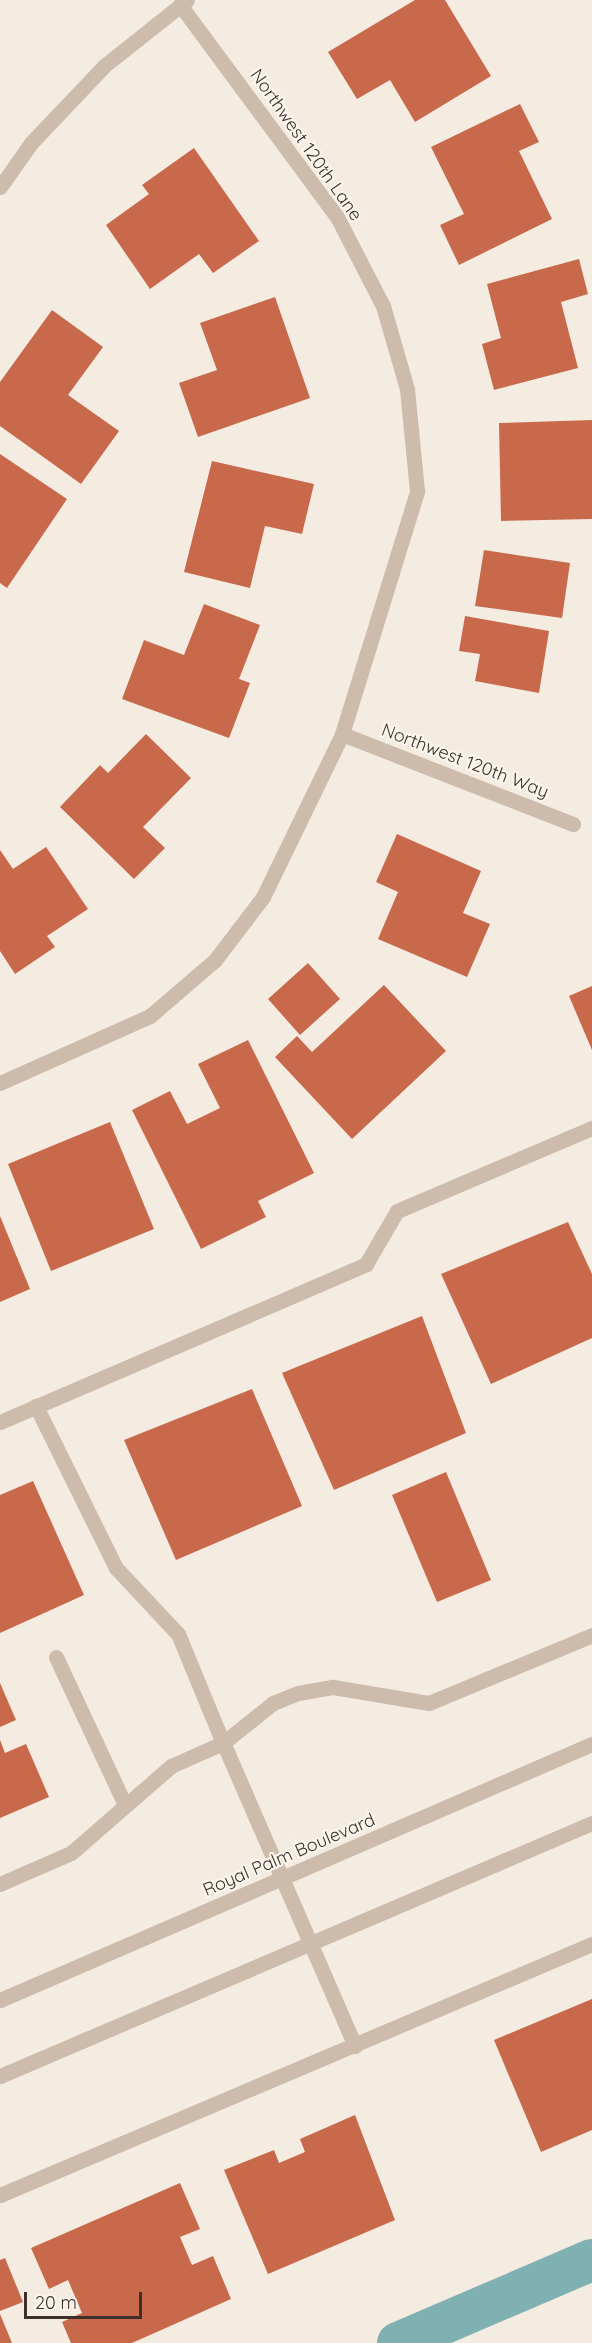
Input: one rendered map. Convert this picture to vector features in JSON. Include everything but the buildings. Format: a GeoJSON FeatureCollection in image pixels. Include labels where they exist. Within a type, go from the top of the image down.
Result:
{"type":"FeatureCollection","features":[{"type":"Feature","properties":{"kind":"street"},"geometry":{"type":"LineString","coordinates":[[0,187],[31,143],[104,66],[184,2]]}},
{"type":"Feature","properties":{"kind":"street","name":"Northwest 120th Lane"},"geometry":{"type":"LineString","coordinates":[[0,1083],[150,1016],[215,960],[263,897],[342,734],[417,491],[407,389],[383,306],[337,217],[184,2]]}},
{"type":"Feature","properties":{"kind":"street","name":"Northwest 120th Way"},"geometry":{"type":"LineString","coordinates":[[342,734],[573,824]]}},
{"type":"Feature","properties":{"kind":"street"},"geometry":{"type":"LineString","coordinates":[[0,1422],[366,1264],[397,1211],[592,1128]]}},
{"type":"Feature","properties":{"kind":"street"},"geometry":{"type":"LineString","coordinates":[[36,1406],[116,1568],[178,1634],[308,1944],[355,2046]]}},
{"type":"Feature","properties":{"kind":"street"},"geometry":{"type":"LineString","coordinates":[[0,1884],[70,1853],[124,1803],[171,1766],[223,1743],[273,1703],[298,1693],[333,1687],[429,1703],[592,1635]]}},
{"type":"Feature","properties":{"kind":"street"},"geometry":{"type":"LineString","coordinates":[[56,1657],[124,1803]]}},
{"type":"Feature","properties":{"kind":"street","name":"Royal Palm Boulevard"},"geometry":{"type":"LineString","coordinates":[[0,2000],[592,1744]]}},
{"type":"Feature","properties":{"kind":"street"},"geometry":{"type":"LineString","coordinates":[[0,2076],[592,1823]]}},
{"type":"Feature","properties":{"kind":"street"},"geometry":{"type":"LineString","coordinates":[[0,2195],[592,1944]]}},
{"type":"Feature","properties":{"kind":"waterway"},"geometry":{"type":"LineString","coordinates":[[398,2343],[592,2260]]}}]}
